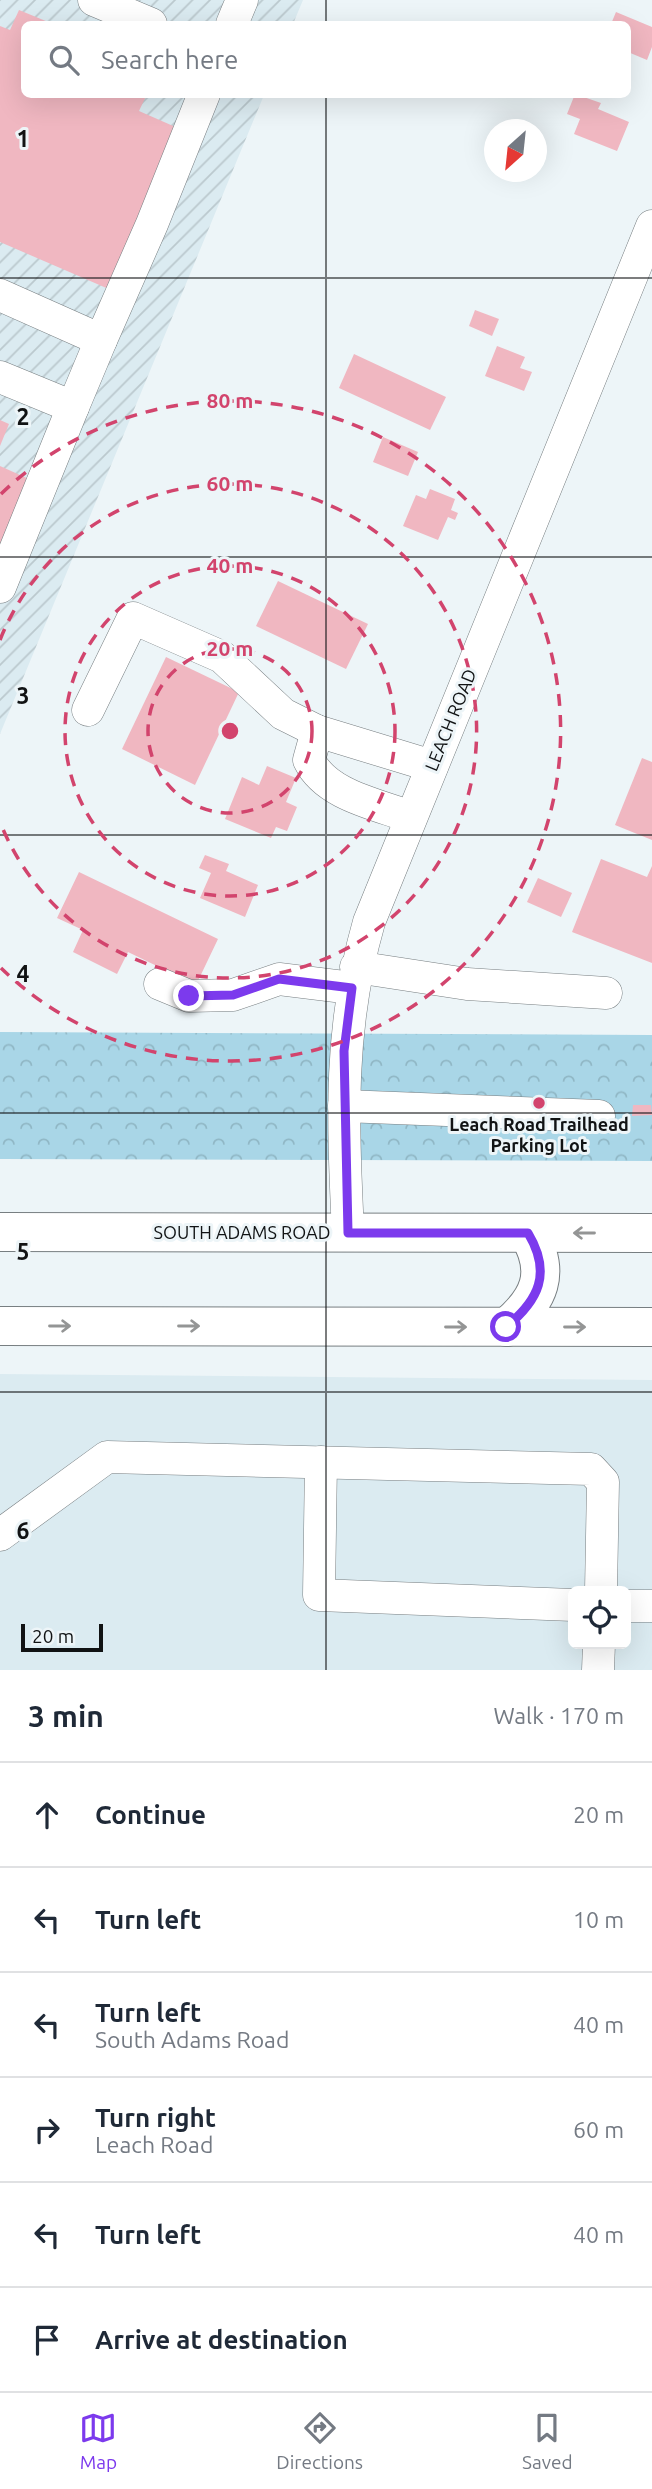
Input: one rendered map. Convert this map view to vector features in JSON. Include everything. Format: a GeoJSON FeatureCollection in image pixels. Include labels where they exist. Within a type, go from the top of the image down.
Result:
{"type":"FeatureCollection","features":[{"type":"Feature","properties":{"kind":"main road","name":"SOUTH ADAMS ROAD"},"geometry":{"type":"LineString","coordinates":[[0,1232],[652,1233]]}},
{"type":"Feature","properties":{"kind":"main road"},"geometry":{"type":"LineString","coordinates":[[506,1327],[526,1310],[541,1277],[536,1246],[528,1233]]}},
{"type":"Feature","properties":{"kind":"main road"},"geometry":{"type":"LineString","coordinates":[[0,1326],[652,1327]]}},
{"type":"Feature","properties":{"kind":"street"},"geometry":{"type":"LineString","coordinates":[[94,0],[144,21]]}},
{"type":"Feature","properties":{"kind":"street"},"geometry":{"type":"LineString","coordinates":[[233,21],[242,0]]}},
{"type":"Feature","properties":{"kind":"street"},"geometry":{"type":"LineString","coordinates":[[0,587],[202,98]]}},
{"type":"Feature","properties":{"kind":"street","name":"LEACH ROAD"},"geometry":{"type":"LineString","coordinates":[[348,1233],[344,1051],[354,978],[369,922],[652,226]]}},
{"type":"Feature","properties":{"kind":"street"},"geometry":{"type":"LineString","coordinates":[[0,295],[101,340]]}},
{"type":"Feature","properties":{"kind":"street"},"geometry":{"type":"LineString","coordinates":[[0,377],[73,407]]}},
{"type":"Feature","properties":{"kind":"street"},"geometry":{"type":"LineString","coordinates":[[88,710],[133,618],[222,657],[284,714],[317,731],[432,766]]}},
{"type":"Feature","properties":{"kind":"street"},"geometry":{"type":"LineString","coordinates":[[317,731],[309,760],[316,774],[343,791],[411,817]]}},
{"type":"Feature","properties":{"kind":"street"},"geometry":{"type":"LineString","coordinates":[[160,984],[189,996],[233,995],[279,979],[354,978],[606,993]]}},
{"type":"Feature","properties":{"kind":"street"},"geometry":{"type":"LineString","coordinates":[[344,1106],[599,1116]]}},
{"type":"Feature","properties":{"kind":"street"},"geometry":{"type":"LineString","coordinates":[[0,1535],[107,1457],[591,1469],[603,1482],[601,1586]]}},
{"type":"Feature","properties":{"kind":"street"},"geometry":{"type":"LineString","coordinates":[[321,1462],[319,1595],[568,1605]]}},
{"type":"Feature","properties":{"kind":"street"},"geometry":{"type":"LineString","coordinates":[[631,1606],[652,1606]]}},
{"type":"Feature","properties":{"kind":"street"},"geometry":{"type":"LineString","coordinates":[[598,1670],[599,1649]]}},
{"type":"Feature","properties":{"kind":"shaded area"},"geometry":{"type":"Polygon","coordinates":[[[0,0],[303,0],[294,21],[21,21],[21,98],[263,98],[0,734],[0,0]]]}},
{"type":"Feature","properties":{"kind":"shaded area"},"geometry":{"type":"Polygon","coordinates":[[[0,1374],[652,1380],[652,1670],[0,1670],[0,1374]]]}},
{"type":"Feature","properties":{"kind":"green space"},"geometry":{"type":"Polygon","coordinates":[[[0,1032],[652,1035],[652,1161],[0,1159],[0,1032]]]}},
{"type":"Feature","properties":{"kind":"building"},"geometry":{"type":"Polygon","coordinates":[[[19,10],[46,21],[21,21],[21,98],[145,98],[139,111],[180,129],[111,290],[0,242],[0,26],[10,30],[19,10]]]}},
{"type":"Feature","properties":{"kind":"building"},"geometry":{"type":"Polygon","coordinates":[[[616,12],[652,27],[652,47],[647,60],[631,53],[631,21],[612,21],[616,12]]]}},
{"type":"Feature","properties":{"kind":"building"},"geometry":{"type":"Polygon","coordinates":[[[573,98],[587,98],[601,103],[598,109],[629,122],[617,151],[574,134],[580,119],[567,114],[573,98]]]}},
{"type":"Feature","properties":{"kind":"building"},"geometry":{"type":"Polygon","coordinates":[[[475,310],[499,319],[492,336],[469,326],[475,310]]]}},
{"type":"Feature","properties":{"kind":"building"},"geometry":{"type":"Polygon","coordinates":[[[497,346],[525,357],[520,368],[532,372],[524,391],[485,376],[497,346]]]}},
{"type":"Feature","properties":{"kind":"building"},"geometry":{"type":"Polygon","coordinates":[[[354,354],[446,397],[430,430],[339,388],[354,354]]]}},
{"type":"Feature","properties":{"kind":"building"},"geometry":{"type":"Polygon","coordinates":[[[0,420],[9,424],[0,446],[0,420]]]}},
{"type":"Feature","properties":{"kind":"building"},"geometry":{"type":"Polygon","coordinates":[[[383,437],[418,452],[408,476],[373,462],[383,437]]]}},
{"type":"Feature","properties":{"kind":"building"},"geometry":{"type":"Polygon","coordinates":[[[0,466],[31,480],[0,554],[0,466]]]}},
{"type":"Feature","properties":{"kind":"building"},"geometry":{"type":"Polygon","coordinates":[[[430,489],[455,499],[451,510],[458,513],[455,520],[448,517],[438,540],[403,526],[416,495],[426,499],[430,489]]]}},
{"type":"Feature","properties":{"kind":"building"},"geometry":{"type":"Polygon","coordinates":[[[278,581],[368,624],[346,669],[256,626],[278,581]]]}},
{"type":"Feature","properties":{"kind":"building"},"geometry":{"type":"Polygon","coordinates":[[[166,657],[239,692],[195,785],[122,749],[166,657]]]}},
{"type":"Feature","properties":{"kind":"building"},"geometry":{"type":"Polygon","coordinates":[[[642,758],[652,762],[652,840],[615,825],[642,758]]]}},
{"type":"Feature","properties":{"kind":"building"},"geometry":{"type":"Polygon","coordinates":[[[267,766],[296,778],[286,802],[297,807],[287,831],[276,827],[271,838],[225,819],[242,777],[259,785],[267,766]]]}},
{"type":"Feature","properties":{"kind":"building"},"geometry":{"type":"Polygon","coordinates":[[[205,855],[229,864],[226,871],[258,885],[245,917],[200,898],[211,873],[199,868],[205,855]]]}},
{"type":"Feature","properties":{"kind":"building"},"geometry":{"type":"Polygon","coordinates":[[[601,859],[647,877],[652,866],[652,963],[572,932],[601,859]]]}},
{"type":"Feature","properties":{"kind":"building"},"geometry":{"type":"Polygon","coordinates":[[[79,872],[218,939],[196,985],[128,952],[117,974],[73,952],[83,930],[57,918],[79,872]]]}},
{"type":"Feature","properties":{"kind":"building"},"geometry":{"type":"Polygon","coordinates":[[[538,878],[572,893],[561,917],[527,902],[538,878]]]}},
{"type":"Feature","properties":{"kind":"building"},"geometry":{"type":"Polygon","coordinates":[[[633,1105],[651,1105],[652,1115],[632,1116],[633,1105]]]}},
{"type":"Feature","properties":{"kind":"place","name":"Leach Road Trailhead Parking Lot"},"geometry":{"type":"Point","coordinates":[539,1103]}},
{"type":"Feature","properties":{"kind":"route"},"geometry":{"type":"LineString","coordinates":[[189,996],[233,995],[279,979],[352,988],[344,1051],[348,1233],[528,1233],[536,1246],[541,1277],[536,1294],[526,1310],[506,1327]]}}]}
